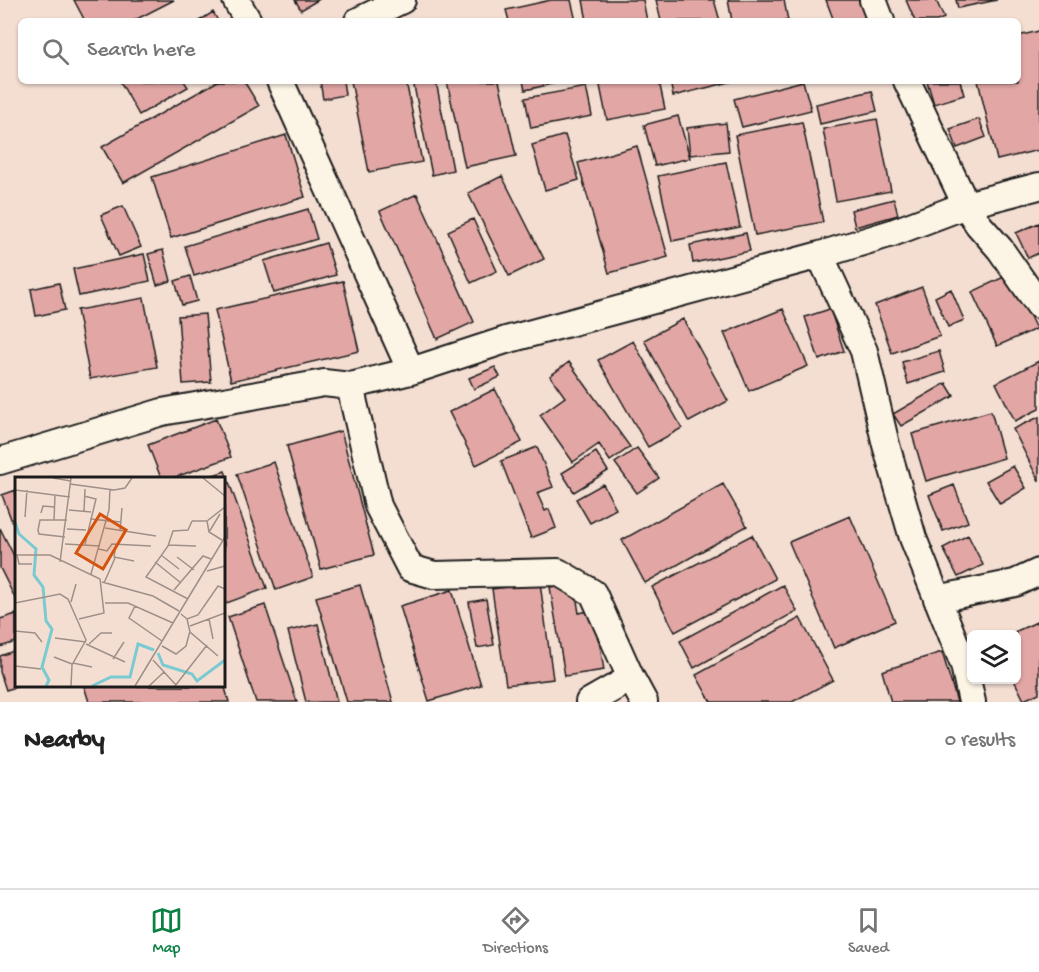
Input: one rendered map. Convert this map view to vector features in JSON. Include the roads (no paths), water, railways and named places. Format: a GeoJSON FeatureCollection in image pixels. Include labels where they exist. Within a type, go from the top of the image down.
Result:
{"type":"FeatureCollection","features":[{"type":"Feature","properties":{"kind":"street"},"geometry":{"type":"LineString","coordinates":[[236,0],[246,18]]}},
{"type":"Feature","properties":{"kind":"street"},"geometry":{"type":"LineString","coordinates":[[364,18],[402,0]]}},
{"type":"Feature","properties":{"kind":"street"},"geometry":{"type":"LineString","coordinates":[[873,0],[880,18]]}},
{"type":"Feature","properties":{"kind":"street"},"geometry":{"type":"LineString","coordinates":[[281,84],[411,371]]}},
{"type":"Feature","properties":{"kind":"street"},"geometry":{"type":"LineString","coordinates":[[909,84],[966,205],[1039,306]]}},
{"type":"Feature","properties":{"kind":"street"},"geometry":{"type":"LineString","coordinates":[[0,461],[162,412],[324,383],[350,387],[411,371],[517,336],[820,255],[892,233],[966,205],[1039,186]]}},
{"type":"Feature","properties":{"kind":"street"},"geometry":{"type":"LineString","coordinates":[[820,255],[864,351],[886,445],[913,538],[964,665],[972,702]]}},
{"type":"Feature","properties":{"kind":"street"},"geometry":{"type":"LineString","coordinates":[[350,387],[378,506],[410,568],[434,575],[558,572],[593,593],[644,702]]}},
{"type":"Feature","properties":{"kind":"street"},"geometry":{"type":"LineString","coordinates":[[937,599],[1015,583],[1039,572]]}},
{"type":"Feature","properties":{"kind":"street"},"geometry":{"type":"LineString","coordinates":[[589,702],[631,678]]}}]}
